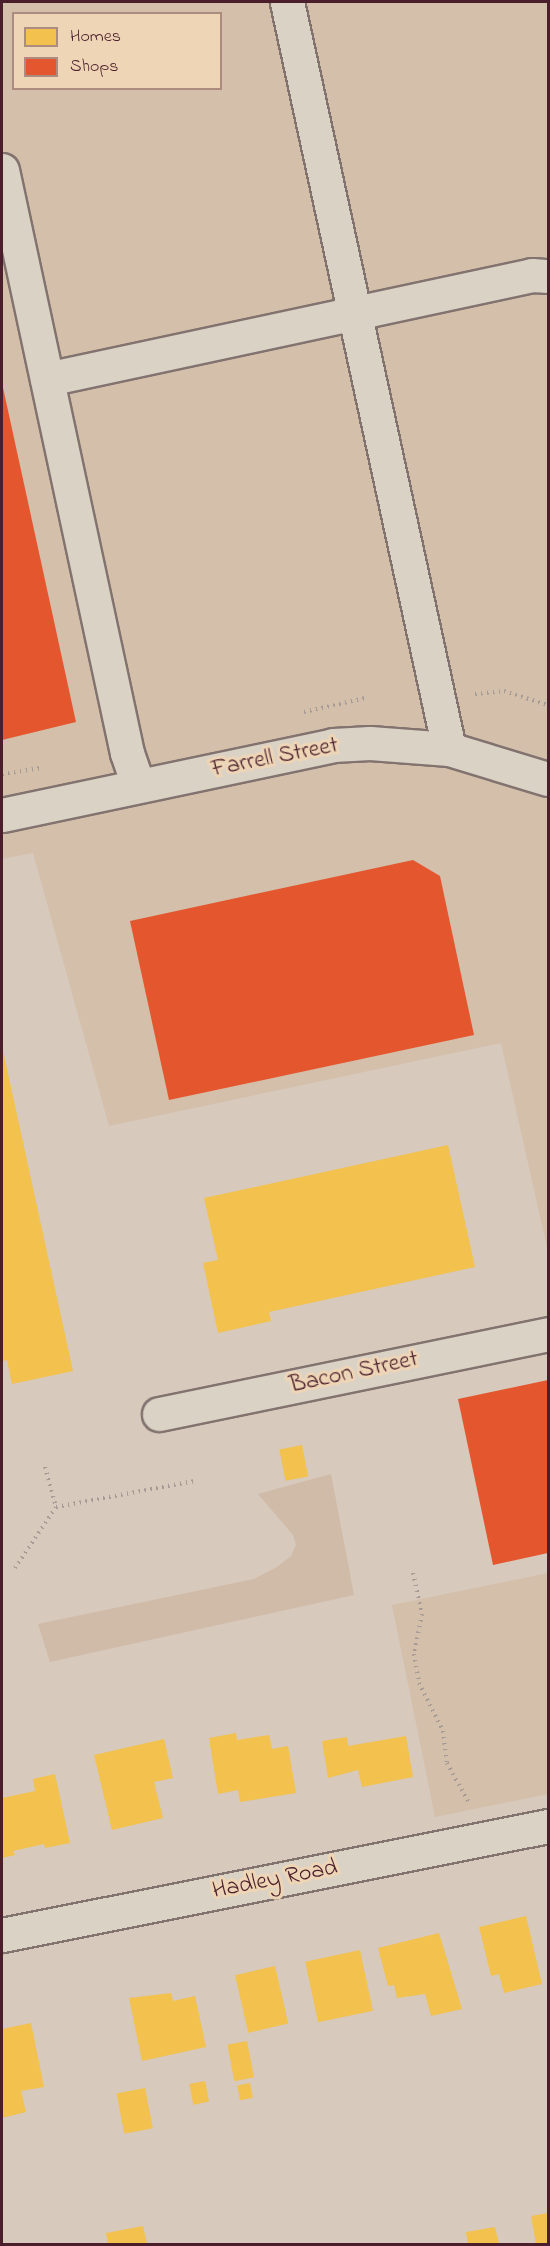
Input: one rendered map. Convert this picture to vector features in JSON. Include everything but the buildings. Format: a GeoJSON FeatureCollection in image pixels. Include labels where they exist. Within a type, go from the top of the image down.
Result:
{"type":"FeatureCollection","features":[{"type":"Feature","properties":{"kind":"street"},"geometry":{"type":"LineString","coordinates":[[287,2],[449,749]]}},
{"type":"Feature","properties":{"kind":"street"},"geometry":{"type":"LineString","coordinates":[[2,171],[128,753],[138,785]]}},
{"type":"Feature","properties":{"kind":"street"},"geometry":{"type":"LineString","coordinates":[[47,379],[355,314],[543,271]]}},
{"type":"Feature","properties":{"kind":"street","name":"Farrell Street"},"geometry":{"type":"LineString","coordinates":[[2,815],[333,745],[370,743],[449,749],[549,779]]}},
{"type":"Feature","properties":{"kind":"street","name":"Bacon Street"},"geometry":{"type":"LineString","coordinates":[[159,1414],[549,1334]]}},
{"type":"Feature","properties":{"kind":"street","name":"Hadley Road"},"geometry":{"type":"LineString","coordinates":[[2,1935],[549,1826]]}},
{"type":"Feature","properties":{"kind":"path"},"geometry":{"type":"LineString","coordinates":[[475,693],[504,691],[549,705]]}},
{"type":"Feature","properties":{"kind":"path"},"geometry":{"type":"LineString","coordinates":[[45,1467],[56,1507]]}},
{"type":"Feature","properties":{"kind":"path"},"geometry":{"type":"LineString","coordinates":[[15,1568],[56,1507],[195,1481]]}},
{"type":"Feature","properties":{"kind":"path"},"geometry":{"type":"LineString","coordinates":[[413,1573],[422,1614],[414,1654],[419,1683],[443,1731],[447,1763],[469,1803]]}},
{"type":"Feature","properties":{"kind":"shaded area"},"geometry":{"type":"Polygon","coordinates":[[[2,2],[548,2],[548,1252],[501,1043],[109,1126],[33,853],[2,859],[2,2]]]}},
{"type":"Feature","properties":{"kind":"shaded area"},"geometry":{"type":"Polygon","coordinates":[[[331,1474],[354,1595],[50,1662],[38,1624],[254,1579],[277,1567],[291,1556],[296,1545],[293,1535],[258,1494],[331,1474]]]}},
{"type":"Feature","properties":{"kind":"shaded area"},"geometry":{"type":"Polygon","coordinates":[[[548,1573],[548,1794],[435,1817],[392,1605],[548,1573]]]}}]}
